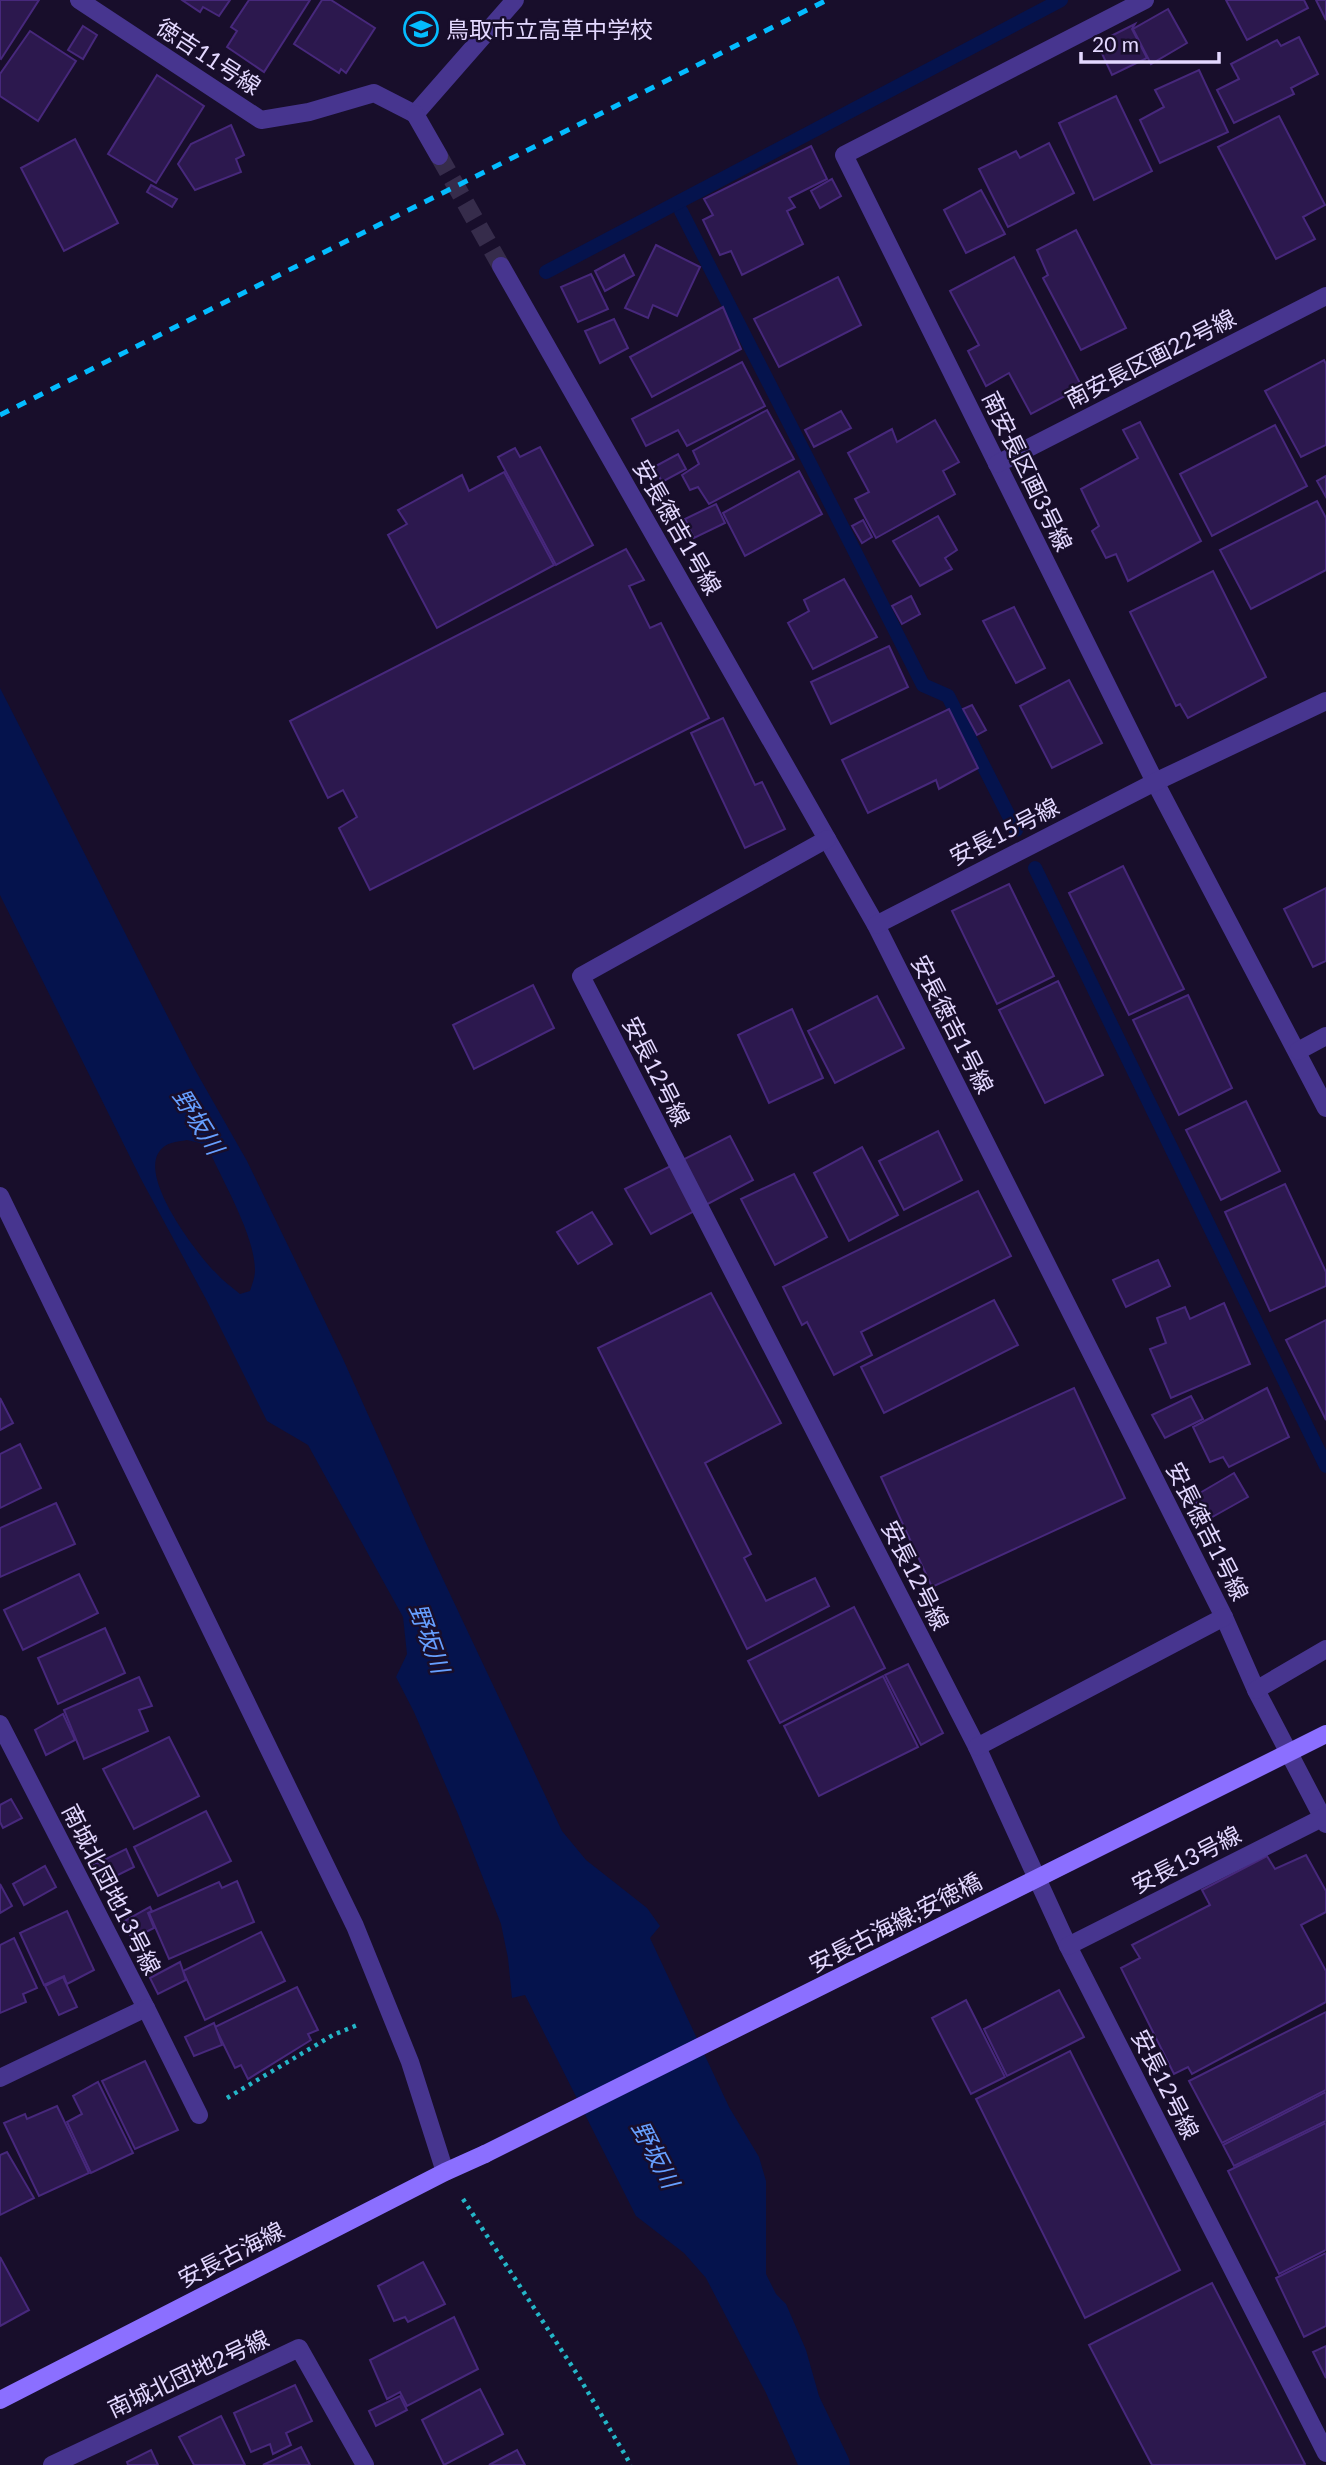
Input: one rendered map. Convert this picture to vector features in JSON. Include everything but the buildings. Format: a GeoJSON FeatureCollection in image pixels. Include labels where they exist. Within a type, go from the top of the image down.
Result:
{"type":"FeatureCollection","features":[{"type":"Feature","properties":{"kind":"street","name":"徳吉11号線"},"geometry":{"type":"LineString","coordinates":[[79,0],[261,120],[309,112],[374,93],[415,114]]}},
{"type":"Feature","properties":{"kind":"street"},"geometry":{"type":"LineString","coordinates":[[439,156],[415,114],[515,0]]}},
{"type":"Feature","properties":{"kind":"street","name":"南安長区画3号線"},"geometry":{"type":"LineString","coordinates":[[1145,0],[844,155],[1155,782],[1326,1108]]}},
{"type":"Feature","properties":{"kind":"street","name":"安長徳吉1号線"},"geometry":{"type":"LineString","coordinates":[[502,266],[876,925],[1224,1617],[1256,1690],[1325,1819]]}},
{"type":"Feature","properties":{"kind":"street","name":"南安長区画22号線"},"geometry":{"type":"LineString","coordinates":[[997,464],[1326,296]]}},
{"type":"Feature","properties":{"kind":"street","name":"安長15号線"},"geometry":{"type":"LineString","coordinates":[[876,925],[1155,782],[1326,701]]}},
{"type":"Feature","properties":{"kind":"street","name":"安長12号線"},"geometry":{"type":"LineString","coordinates":[[827,839],[581,976],[976,1746],[1068,1946],[1326,2453]]}},
{"type":"Feature","properties":{"kind":"street"},"geometry":{"type":"LineString","coordinates":[[1298,1051],[1326,1036]]}},
{"type":"Feature","properties":{"kind":"street"},"geometry":{"type":"LineString","coordinates":[[0,1196],[355,1926],[410,2062],[445,2172]]}},
{"type":"Feature","properties":{"kind":"street"},"geometry":{"type":"LineString","coordinates":[[976,1746],[1224,1617]]}},
{"type":"Feature","properties":{"kind":"street"},"geometry":{"type":"LineString","coordinates":[[1256,1690],[1326,1649]]}},
{"type":"Feature","properties":{"kind":"street","name":"南城北団地13号線"},"geometry":{"type":"LineString","coordinates":[[0,1724],[146,2008],[0,2078]]}},
{"type":"Feature","properties":{"kind":"street","name":"安長古海線;安徳橋"},"geometry":{"type":"LineString","coordinates":[[485,2154],[1326,1734]]}},
{"type":"Feature","properties":{"kind":"street","name":"安長13号線"},"geometry":{"type":"LineString","coordinates":[[1068,1946],[1325,1819]]}},
{"type":"Feature","properties":{"kind":"street"},"geometry":{"type":"LineString","coordinates":[[146,2008],[199,2115]]}},
{"type":"Feature","properties":{"kind":"street","name":"安長古海線"},"geometry":{"type":"LineString","coordinates":[[0,2400],[485,2154]]}},
{"type":"Feature","properties":{"kind":"street","name":"南城北団地2号線"},"geometry":{"type":"LineString","coordinates":[[52,2465],[299,2348],[365,2465]]}},
{"type":"Feature","properties":{"kind":"path"},"geometry":{"type":"LineString","coordinates":[[199,2115],[333,2035],[391,2013]]}},
{"type":"Feature","properties":{"kind":"path"},"geometry":{"type":"LineString","coordinates":[[445,2172],[579,2377],[631,2465]]}},
{"type":"Feature","properties":{"kind":"water","name":"野坂川"},"geometry":{"type":"Polygon","coordinates":[[[0,688],[194,1068],[247,1161],[343,1359],[424,1539],[562,1831],[586,1860],[647,1908],[660,1926],[650,1938],[729,2107],[759,2157],[766,2181],[766,2274],[776,2294],[786,2304],[806,2350],[819,2396],[850,2465],[798,2465],[766,2393],[706,2278],[684,2253],[636,2216],[525,1995],[512,1998],[501,1924],[458,1814],[396,1677],[407,1654],[403,1617],[308,1445],[267,1421],[207,1301],[141,1179],[0,895],[0,688]],[[187,1140],[172,1143],[159,1152],[155,1164],[163,1197],[184,1233],[207,1263],[240,1294],[250,1291],[255,1270],[250,1241],[209,1150],[200,1143],[187,1140]]]}},
{"type":"Feature","properties":{"kind":"waterway"},"geometry":{"type":"LineString","coordinates":[[546,272],[1061,0]]}},
{"type":"Feature","properties":{"kind":"waterway"},"geometry":{"type":"LineString","coordinates":[[681,211],[923,685],[948,696],[1016,830]]}},
{"type":"Feature","properties":{"kind":"waterway"},"geometry":{"type":"LineString","coordinates":[[1035,868],[1326,1466]]}},
{"type":"Feature","properties":{"kind":"tunnel"},"geometry":{"type":"LineString","coordinates":[[439,156],[501,266]]}},
{"type":"Feature","properties":{"kind":"railway"},"geometry":{"type":"LineString","coordinates":[[0,415],[827,0]]}},
{"type":"Feature","properties":{"kind":"place","name":"鳥取市立高草中学校"},"geometry":{"type":"Point","coordinates":[421,29]}}]}
